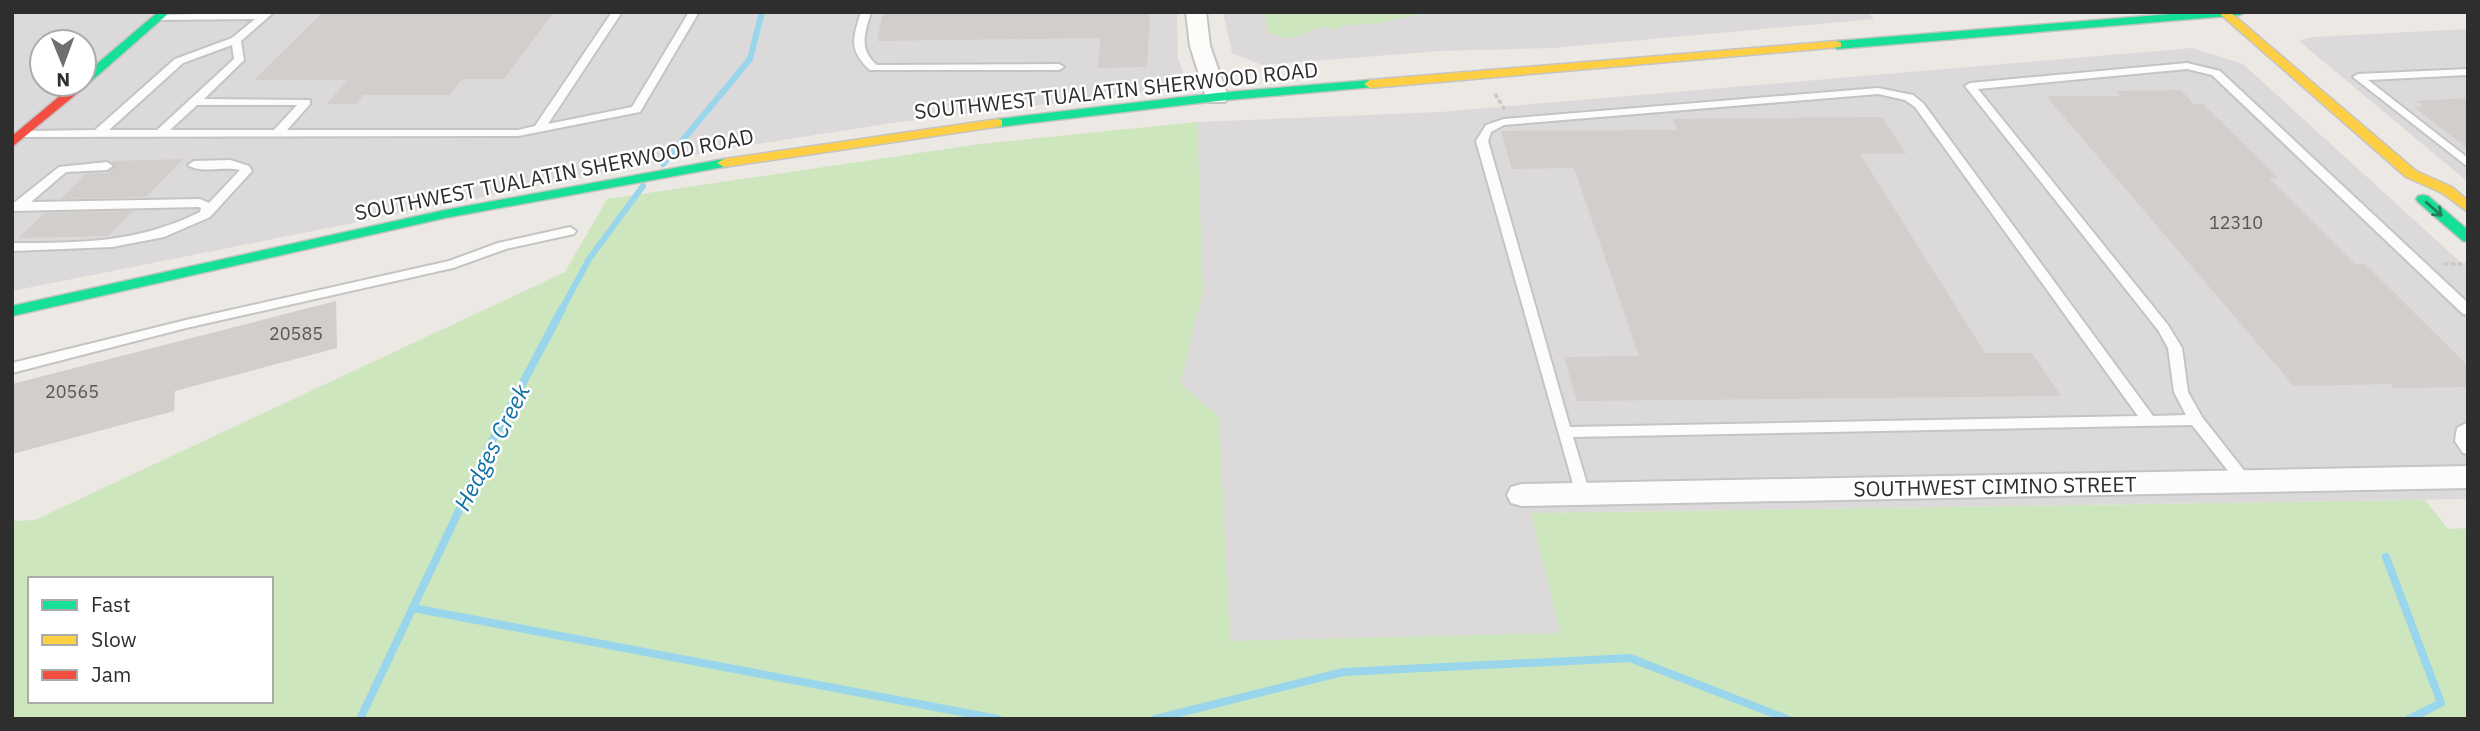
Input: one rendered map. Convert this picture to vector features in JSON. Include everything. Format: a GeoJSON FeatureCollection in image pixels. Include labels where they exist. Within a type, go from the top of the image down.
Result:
{"type":"FeatureCollection","features":[{"type":"Feature","properties":{"kind":"main road","name":"SOUTHWEST TUALATIN SHERWOOD ROAD"},"geometry":{"type":"LineString","coordinates":[[12,311],[301,244],[601,184],[893,136],[1054,114],[1217,97],[2229,13]]}},
{"type":"Feature","properties":{"kind":"main road"},"geometry":{"type":"LineString","coordinates":[[2229,13],[2411,174],[2447,190],[2468,208]]}},
{"type":"Feature","properties":{"kind":"main road"},"geometry":{"type":"LineString","coordinates":[[98,69],[162,15]]}},
{"type":"Feature","properties":{"kind":"main road"},"geometry":{"type":"LineString","coordinates":[[15,137],[63,98]]}},
{"type":"Feature","properties":{"kind":"main road"},"geometry":{"type":"LineString","coordinates":[[2411,174],[2412,190],[2468,238]]}},
{"type":"Feature","properties":{"kind":"street"},"geometry":{"type":"LineString","coordinates":[[1196,12],[1200,46],[1217,97]]}},
{"type":"Feature","properties":{"kind":"street","name":"SOUTHWEST CIMINO STREET"},"geometry":{"type":"LineString","coordinates":[[1522,495],[2468,477]]}},
{"type":"Feature","properties":{"kind":"lane"},"geometry":{"type":"LineString","coordinates":[[538,130],[617,12]]}},
{"type":"Feature","properties":{"kind":"lane"},"geometry":{"type":"LineString","coordinates":[[15,137],[98,134],[518,133],[538,130],[636,110],[694,12]]}},
{"type":"Feature","properties":{"kind":"lane"},"geometry":{"type":"LineString","coordinates":[[866,12],[857,47],[863,59],[874,68],[1059,67]]}},
{"type":"Feature","properties":{"kind":"lane"},"geometry":{"type":"LineString","coordinates":[[162,15],[267,14]]}},
{"type":"Feature","properties":{"kind":"lane"},"geometry":{"type":"LineString","coordinates":[[98,134],[179,61],[236,40],[267,14]]}},
{"type":"Feature","properties":{"kind":"lane"},"geometry":{"type":"LineString","coordinates":[[160,134],[239,60],[236,40]]}},
{"type":"Feature","properties":{"kind":"lane"},"geometry":{"type":"LineString","coordinates":[[2245,482],[2196,421],[2181,393],[2175,348],[2164,328],[1970,86],[2188,66],[2208,69],[2216,73],[2468,311]]}},
{"type":"Feature","properties":{"kind":"lane"},"geometry":{"type":"LineString","coordinates":[[2468,72],[2358,78],[2468,164]]}},
{"type":"Feature","properties":{"kind":"lane"},"geometry":{"type":"LineString","coordinates":[[1582,494],[1482,141],[1484,132],[1492,125],[1509,121],[1878,91],[1909,97],[1919,105],[2149,421]]}},
{"type":"Feature","properties":{"kind":"lane"},"geometry":{"type":"LineString","coordinates":[[194,102],[306,102],[276,134]]}},
{"type":"Feature","properties":{"kind":"lane"},"geometry":{"type":"LineString","coordinates":[[12,247],[100,247],[176,229],[206,214],[246,171],[245,168],[230,164],[194,165]]}},
{"type":"Feature","properties":{"kind":"lane"},"geometry":{"type":"LineString","coordinates":[[14,207],[63,169],[107,166]]}},
{"type":"Feature","properties":{"kind":"lane"},"geometry":{"type":"LineString","coordinates":[[14,207],[200,203],[207,206],[206,214]]}},
{"type":"Feature","properties":{"kind":"lane"},"geometry":{"type":"LineString","coordinates":[[12,368],[186,324],[453,264],[502,246],[570,231]]}},
{"type":"Feature","properties":{"kind":"lane"},"geometry":{"type":"LineString","coordinates":[[1565,432],[2196,421]]}},
{"type":"Feature","properties":{"kind":"lane"},"geometry":{"type":"LineString","coordinates":[[2468,427],[2462,432],[2462,441],[2468,449]]}},
{"type":"Feature","properties":{"kind":"path"},"geometry":{"type":"LineString","coordinates":[[1484,75],[1509,121]]}},
{"type":"Feature","properties":{"kind":"shaded area"},"geometry":{"type":"Polygon","coordinates":[[[12,12],[1177,12],[1178,58],[1188,87],[899,122],[725,149],[12,291],[12,12]]]}},
{"type":"Feature","properties":{"kind":"shaded area"},"geometry":{"type":"Polygon","coordinates":[[[1223,12],[1868,12],[1874,19],[1554,48],[1441,51],[1262,65],[1232,53],[1223,12]]]}},
{"type":"Feature","properties":{"kind":"shaded area"},"geometry":{"type":"Polygon","coordinates":[[[2468,29],[2468,182],[2299,41],[2313,37],[2468,29]]]}},
{"type":"Feature","properties":{"kind":"shaded area"},"geometry":{"type":"Polygon","coordinates":[[[2192,48],[2243,64],[2468,269],[2468,499],[1531,513],[1561,633],[1230,641],[1219,417],[1180,384],[1203,291],[1197,122],[1440,112],[2192,48]]]}},
{"type":"Feature","properties":{"kind":"green space"},"geometry":{"type":"Polygon","coordinates":[[[1264,12],[1431,12],[1379,23],[1339,26],[1340,30],[1321,27],[1289,39],[1269,33],[1264,12]]]}},
{"type":"Feature","properties":{"kind":"green space"},"geometry":{"type":"Polygon","coordinates":[[[1197,122],[1203,291],[1180,384],[1219,416],[1230,641],[1560,633],[1531,513],[2425,500],[2448,529],[2468,528],[2468,719],[12,719],[12,521],[35,520],[565,272],[607,199],[980,144],[1197,122]]]}},
{"type":"Feature","properties":{"kind":"building"},"geometry":{"type":"Polygon","coordinates":[[[323,12],[554,12],[504,79],[462,79],[450,95],[364,95],[356,104],[326,104],[348,80],[254,80],[323,12]]]}},
{"type":"Feature","properties":{"kind":"building"},"geometry":{"type":"Polygon","coordinates":[[[883,12],[1150,12],[1147,67],[1097,68],[1101,38],[877,41],[883,12]]]}},
{"type":"Feature","properties":{"kind":"building"},"geometry":{"type":"Polygon","coordinates":[[[2181,90],[2194,104],[2203,104],[2278,178],[2269,178],[2355,264],[2365,264],[2468,366],[2468,387],[2394,388],[2390,384],[2294,386],[2046,96],[2120,96],[2116,91],[2181,90]]]}},
{"type":"Feature","properties":{"kind":"building"},"geometry":{"type":"Polygon","coordinates":[[[2468,98],[2468,149],[2414,107],[2424,106],[2416,101],[2468,98]]]}},
{"type":"Feature","properties":{"kind":"building"},"geometry":{"type":"Polygon","coordinates":[[[1882,117],[1906,154],[1860,154],[1985,353],[2032,353],[2061,396],[1577,401],[1564,357],[1639,356],[1574,168],[1512,169],[1501,131],[1678,130],[1672,119],[1882,117]]]}},
{"type":"Feature","properties":{"kind":"building"},"geometry":{"type":"Polygon","coordinates":[[[183,159],[146,197],[60,199],[86,174],[107,173],[114,168],[112,161],[183,159]]]}},
{"type":"Feature","properties":{"kind":"building"},"geometry":{"type":"Polygon","coordinates":[[[133,211],[108,236],[18,238],[45,213],[133,211]]]}},
{"type":"Feature","properties":{"kind":"building"},"geometry":{"type":"Polygon","coordinates":[[[336,301],[337,348],[175,391],[174,411],[12,454],[12,384],[336,301]]]}},
{"type":"Feature","properties":{"kind":"waterway","name":"Hedges Creek"},"geometry":{"type":"LineString","coordinates":[[663,164],[750,59],[762,12]]}},
{"type":"Feature","properties":{"kind":"waterway","name":"Hedges Creek"},"geometry":{"type":"LineString","coordinates":[[561,311],[589,259],[643,186]]}},
{"type":"Feature","properties":{"kind":"waterway","name":"Hedges Creek"},"geometry":{"type":"LineString","coordinates":[[360,719],[493,439],[562,309]]}},
{"type":"Feature","properties":{"kind":"waterway"},"geometry":{"type":"LineString","coordinates":[[2386,557],[2441,703],[2409,719]]}},
{"type":"Feature","properties":{"kind":"waterway"},"geometry":{"type":"LineString","coordinates":[[413,608],[998,719]]}},
{"type":"Feature","properties":{"kind":"waterway"},"geometry":{"type":"LineString","coordinates":[[1155,719],[1343,672],[1630,658],[1787,719]]}},
{"type":"Feature","properties":{"kind":"traffic: fast"},"geometry":{"type":"LineString","coordinates":[[98,69],[165,12]]}},
{"type":"Feature","properties":{"kind":"traffic: fast"},"geometry":{"type":"LineString","coordinates":[[1837,45],[2240,12]]}},
{"type":"Feature","properties":{"kind":"traffic: fast"},"geometry":{"type":"LineString","coordinates":[[998,123],[1217,97],[1370,84]]}},
{"type":"Feature","properties":{"kind":"traffic: fast"},"geometry":{"type":"LineString","coordinates":[[12,311],[445,214],[724,163]]}},
{"type":"Feature","properties":{"kind":"traffic: fast"},"geometry":{"type":"LineString","coordinates":[[2423,199],[2468,238]]}},
{"type":"Feature","properties":{"kind":"traffic: slow"},"geometry":{"type":"LineString","coordinates":[[2223,12],[2411,174],[2447,190],[2468,208]]}},
{"type":"Feature","properties":{"kind":"traffic: slow"},"geometry":{"type":"LineString","coordinates":[[1370,84],[1837,45]]}},
{"type":"Feature","properties":{"kind":"traffic: slow"},"geometry":{"type":"LineString","coordinates":[[724,163],[998,123]]}},
{"type":"Feature","properties":{"kind":"traffic: jam"},"geometry":{"type":"LineString","coordinates":[[12,143],[65,98]]}}]}
